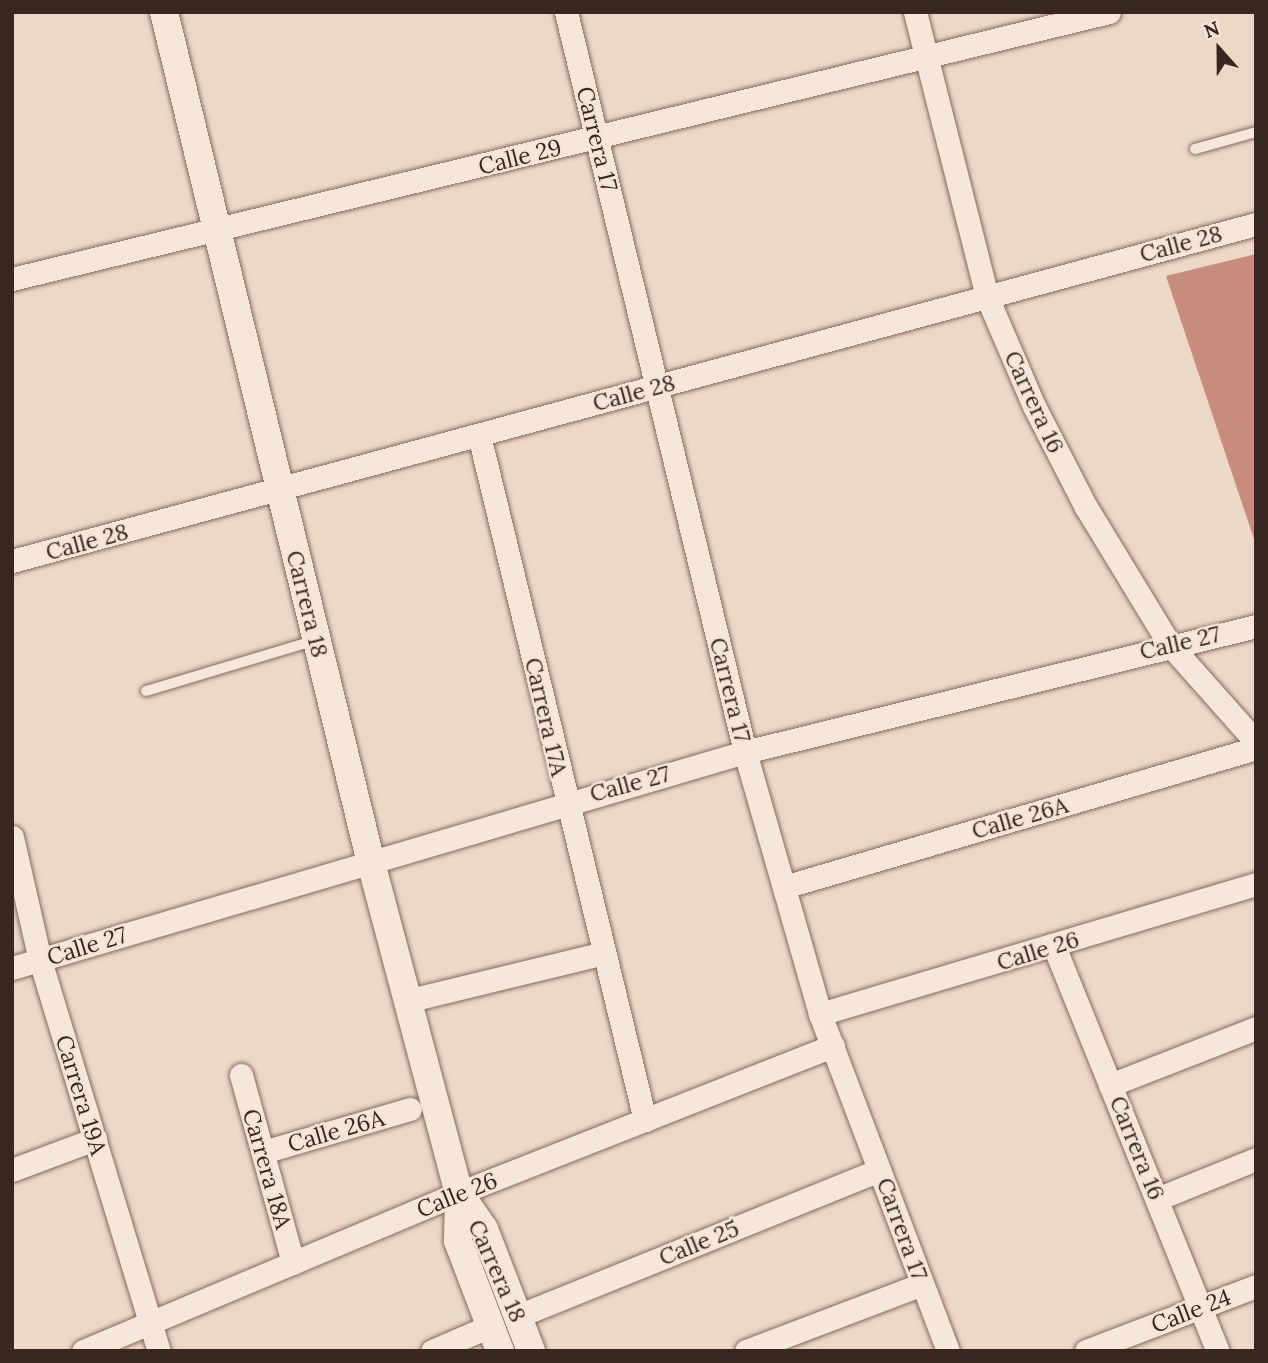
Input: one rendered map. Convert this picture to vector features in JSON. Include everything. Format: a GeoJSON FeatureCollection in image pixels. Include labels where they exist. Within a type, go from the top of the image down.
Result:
{"type":"FeatureCollection","features":[{"type":"Feature","properties":{"kind":"street","name":"Carrera 18"},"geometry":{"type":"LineString","coordinates":[[164,12],[370,859],[458,1193],[458,1241],[495,1338]]}},
{"type":"Feature","properties":{"kind":"street","name":"Carrera 17"},"geometry":{"type":"LineString","coordinates":[[566,12],[745,752],[820,1014],[948,1351]]}},
{"type":"Feature","properties":{"kind":"street","name":"Carrera 16"},"geometry":{"type":"LineString","coordinates":[[915,12],[986,297],[1034,406],[1086,507],[1170,645],[1256,742]]}},
{"type":"Feature","properties":{"kind":"street","name":"Calle 29"},"geometry":{"type":"LineString","coordinates":[[12,279],[928,59],[1110,12]]}},
{"type":"Feature","properties":{"kind":"street","name":"Calle 28"},"geometry":{"type":"LineString","coordinates":[[12,561],[279,492],[1256,224]]}},
{"type":"Feature","properties":{"kind":"street","name":"Carrera 17A"},"geometry":{"type":"LineString","coordinates":[[479,435],[566,801],[646,1120]]}},
{"type":"Feature","properties":{"kind":"street","name":"Calle 27"},"geometry":{"type":"LineString","coordinates":[[12,968],[566,801],[745,752],[1170,645],[1256,626]]}},
{"type":"Feature","properties":{"kind":"street","name":"Calle 26A"},"geometry":{"type":"LineString","coordinates":[[784,887],[1256,748]]}},
{"type":"Feature","properties":{"kind":"street","name":"Carrera 19A"},"geometry":{"type":"LineString","coordinates":[[12,836],[40,960],[159,1351]]}},
{"type":"Feature","properties":{"kind":"street","name":"Calle 26"},"geometry":{"type":"LineString","coordinates":[[820,1014],[1256,884]]}},
{"type":"Feature","properties":{"kind":"street","name":"Carrera 16"},"geometry":{"type":"LineString","coordinates":[[1054,946],[1218,1351]]}},
{"type":"Feature","properties":{"kind":"street"},"geometry":{"type":"LineString","coordinates":[[406,1001],[604,953]]}},
{"type":"Feature","properties":{"kind":"street"},"geometry":{"type":"LineString","coordinates":[[1110,1084],[1256,1028]]}},
{"type":"Feature","properties":{"kind":"street","name":"Calle 26"},"geometry":{"type":"LineString","coordinates":[[83,1351],[458,1193],[833,1046]]}},
{"type":"Feature","properties":{"kind":"street","name":"Carrera 18A"},"geometry":{"type":"LineString","coordinates":[[241,1075],[293,1263]]}},
{"type":"Feature","properties":{"kind":"street","name":"Calle 26A"},"geometry":{"type":"LineString","coordinates":[[262,1152],[410,1109]]}},
{"type":"Feature","properties":{"kind":"street"},"geometry":{"type":"LineString","coordinates":[[12,1170],[94,1139]]}},
{"type":"Feature","properties":{"kind":"street"},"geometry":{"type":"LineString","coordinates":[[1157,1199],[1256,1159]]}},
{"type":"Feature","properties":{"kind":"street","name":"Calle 25"},"geometry":{"type":"LineString","coordinates":[[518,1316],[879,1170]]}},
{"type":"Feature","properties":{"kind":"street","name":"Carrera 18"},"geometry":{"type":"LineString","coordinates":[[458,1193],[484,1229],[531,1351]]}},
{"type":"Feature","properties":{"kind":"street"},"geometry":{"type":"LineString","coordinates":[[746,1351],[922,1284]]}},
{"type":"Feature","properties":{"kind":"street","name":"Calle 24"},"geometry":{"type":"LineString","coordinates":[[1086,1351],[1256,1286]]}},
{"type":"Feature","properties":{"kind":"street"},"geometry":{"type":"LineString","coordinates":[[432,1351],[495,1338]]}},
{"type":"Feature","properties":{"kind":"lane"},"geometry":{"type":"LineString","coordinates":[[1195,149],[1256,132]]}},
{"type":"Feature","properties":{"kind":"lane"},"geometry":{"type":"LineString","coordinates":[[146,691],[316,640]]}},
{"type":"Feature","properties":{"kind":"building"},"geometry":{"type":"Polygon","coordinates":[[[1256,254],[1256,542],[1255,542],[1166,276],[1256,254]]]}}]}
